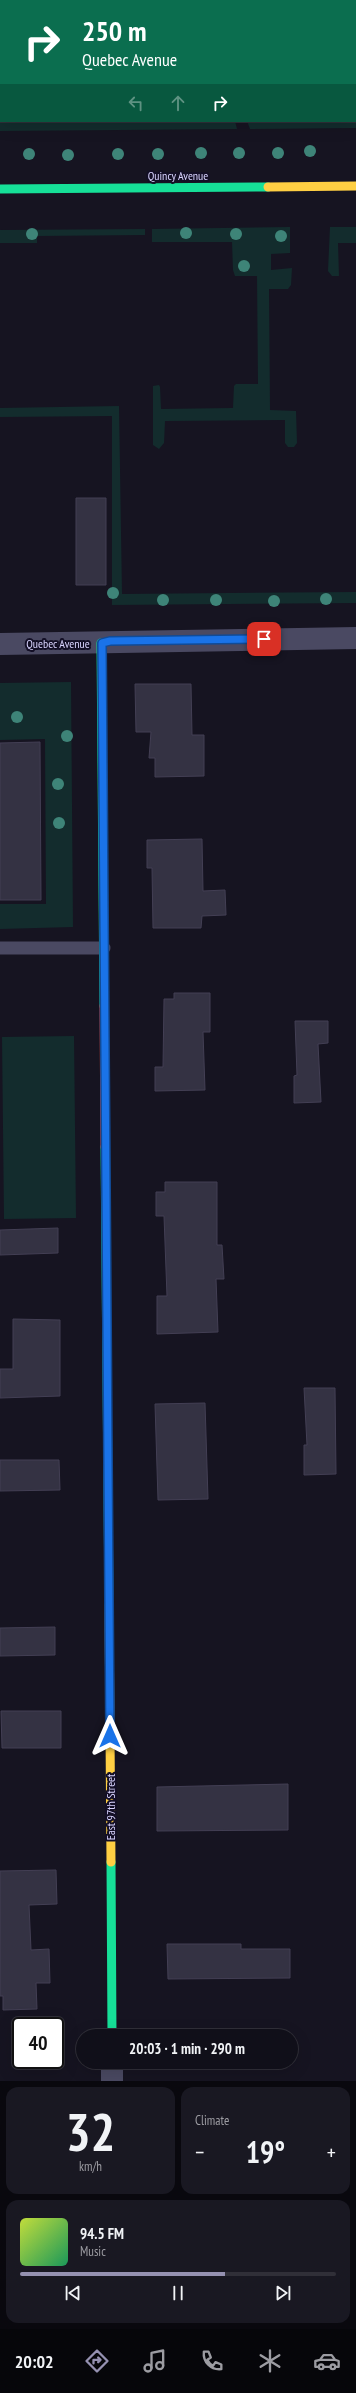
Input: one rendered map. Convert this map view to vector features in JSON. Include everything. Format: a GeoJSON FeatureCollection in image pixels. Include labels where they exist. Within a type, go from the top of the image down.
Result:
{"type":"FeatureCollection","features":[{"type":"Feature","properties":{"kind":"street","name":"Quincy Avenue"},"geometry":{"type":"LineString","coordinates":[[0,188],[356,186]]}},
{"type":"Feature","properties":{"kind":"street","name":"Quebec Avenue"},"geometry":{"type":"LineString","coordinates":[[0,644],[356,638]]}},
{"type":"Feature","properties":{"kind":"street","name":"East 97th Street"},"geometry":{"type":"LineString","coordinates":[[102,643],[112,2029]]}},
{"type":"Feature","properties":{"kind":"street"},"geometry":{"type":"LineString","coordinates":[[112,2069],[112,2081]]}},
{"type":"Feature","properties":{"kind":"lane"},"geometry":{"type":"LineString","coordinates":[[0,948],[104,948]]}},
{"type":"Feature","properties":{"kind":"green space"},"geometry":{"type":"Polygon","coordinates":[[[0,122],[235,122],[237,129],[0,131],[0,122]]]}},
{"type":"Feature","properties":{"kind":"green space"},"geometry":{"type":"Polygon","coordinates":[[[247,122],[356,122],[356,128],[250,129],[247,122]]]}},
{"type":"Feature","properties":{"kind":"green space"},"geometry":{"type":"Polygon","coordinates":[[[290,227],[290,253],[271,254],[271,270],[292,268],[291,285],[288,289],[269,289],[270,410],[296,411],[297,443],[294,447],[288,447],[285,443],[285,420],[165,421],[164,443],[159,449],[153,445],[153,386],[159,385],[160,387],[161,409],[233,408],[234,386],[236,384],[258,384],[257,276],[235,276],[233,270],[232,242],[152,242],[152,229],[290,227]]]}},
{"type":"Feature","properties":{"kind":"green space"},"geometry":{"type":"Polygon","coordinates":[[[330,227],[356,227],[356,243],[338,243],[339,276],[332,276],[328,271],[330,227]]]}},
{"type":"Feature","properties":{"kind":"green space"},"geometry":{"type":"Polygon","coordinates":[[[145,229],[145,235],[37,236],[37,243],[0,243],[0,230],[145,229]]]}},
{"type":"Feature","properties":{"kind":"green space"},"geometry":{"type":"Polygon","coordinates":[[[119,406],[122,594],[356,592],[356,603],[112,605],[112,416],[0,417],[0,408],[119,406]]]}},
{"type":"Feature","properties":{"kind":"green space"},"geometry":{"type":"Polygon","coordinates":[[[71,682],[73,927],[0,929],[0,904],[46,904],[45,739],[0,740],[0,683],[71,682]]]}},
{"type":"Feature","properties":{"kind":"green space"},"geometry":{"type":"Polygon","coordinates":[[[74,1036],[76,1218],[4,1219],[2,1037],[74,1036]]]}},
{"type":"Feature","properties":{"kind":"building"},"geometry":{"type":"Polygon","coordinates":[[[76,498],[106,498],[106,585],[76,585],[76,498]]]}},
{"type":"Feature","properties":{"kind":"building"},"geometry":{"type":"Polygon","coordinates":[[[135,684],[191,684],[192,735],[204,735],[204,776],[155,777],[155,758],[149,758],[151,732],[136,732],[135,684]]]}},
{"type":"Feature","properties":{"kind":"building"},"geometry":{"type":"Polygon","coordinates":[[[40,742],[41,900],[0,900],[0,743],[40,742]]]}},
{"type":"Feature","properties":{"kind":"building"},"geometry":{"type":"Polygon","coordinates":[[[202,839],[203,891],[225,890],[226,915],[202,916],[201,928],[153,928],[152,868],[147,868],[147,840],[202,839]]]}},
{"type":"Feature","properties":{"kind":"building"},"geometry":{"type":"Polygon","coordinates":[[[174,993],[210,993],[210,1032],[203,1032],[205,1090],[155,1091],[155,1067],[163,1067],[164,999],[174,999],[174,993]]]}},
{"type":"Feature","properties":{"kind":"building"},"geometry":{"type":"Polygon","coordinates":[[[295,1021],[328,1021],[328,1043],[318,1044],[321,1102],[294,1103],[294,1076],[297,1075],[295,1021]]]}},
{"type":"Feature","properties":{"kind":"building"},"geometry":{"type":"Polygon","coordinates":[[[165,1182],[217,1182],[217,1245],[222,1245],[224,1279],[216,1279],[218,1332],[157,1334],[157,1296],[167,1296],[164,1216],[156,1216],[156,1192],[165,1192],[165,1182]]]}},
{"type":"Feature","properties":{"kind":"building"},"geometry":{"type":"Polygon","coordinates":[[[58,1228],[58,1253],[0,1255],[0,1230],[58,1228]]]}},
{"type":"Feature","properties":{"kind":"building"},"geometry":{"type":"Polygon","coordinates":[[[13,1319],[60,1320],[60,1396],[0,1398],[0,1369],[13,1369],[13,1319]]]}},
{"type":"Feature","properties":{"kind":"building"},"geometry":{"type":"Polygon","coordinates":[[[304,1388],[335,1388],[336,1474],[304,1475],[304,1445],[307,1445],[304,1388]]]}},
{"type":"Feature","properties":{"kind":"building"},"geometry":{"type":"Polygon","coordinates":[[[205,1403],[208,1499],[158,1500],[155,1404],[205,1403]]]}},
{"type":"Feature","properties":{"kind":"building"},"geometry":{"type":"Polygon","coordinates":[[[0,1460],[59,1460],[60,1490],[0,1491],[0,1460]]]}},
{"type":"Feature","properties":{"kind":"building"},"geometry":{"type":"Polygon","coordinates":[[[55,1627],[55,1655],[0,1656],[0,1628],[55,1627]]]}},
{"type":"Feature","properties":{"kind":"building"},"geometry":{"type":"Polygon","coordinates":[[[1,1711],[61,1711],[61,1748],[2,1748],[1,1711]]]}},
{"type":"Feature","properties":{"kind":"building"},"geometry":{"type":"Polygon","coordinates":[[[288,1784],[288,1830],[157,1831],[157,1787],[288,1784]]]}},
{"type":"Feature","properties":{"kind":"building"},"geometry":{"type":"Polygon","coordinates":[[[56,1870],[57,1904],[29,1905],[31,1950],[49,1949],[50,1983],[36,1983],[37,2009],[3,2010],[3,1996],[0,1996],[0,1871],[56,1870]]]}},
{"type":"Feature","properties":{"kind":"building"},"geometry":{"type":"Polygon","coordinates":[[[167,1944],[241,1944],[241,1949],[290,1949],[290,1978],[168,1979],[167,1944]]]}},
{"type":"Feature","properties":{"kind":"traffic: fast"},"geometry":{"type":"LineString","coordinates":[[0,189],[268,187]]}},
{"type":"Feature","properties":{"kind":"traffic: fast"},"geometry":{"type":"LineString","coordinates":[[101,643],[104,1006]]}},
{"type":"Feature","properties":{"kind":"traffic: fast"},"geometry":{"type":"LineString","coordinates":[[105,1147],[109,1605]]}},
{"type":"Feature","properties":{"kind":"traffic: fast"},"geometry":{"type":"LineString","coordinates":[[111,1862],[112,2029]]}},
{"type":"Feature","properties":{"kind":"traffic: slow"},"geometry":{"type":"LineString","coordinates":[[268,187],[356,186]]}},
{"type":"Feature","properties":{"kind":"traffic: slow"},"geometry":{"type":"LineString","coordinates":[[109,1605],[111,1862]]}},
{"type":"Feature","properties":{"kind":"traffic: jam"},"geometry":{"type":"LineString","coordinates":[[104,1006],[105,1147]]}},
{"type":"Feature","properties":{"kind":"route"},"geometry":{"type":"LineString","coordinates":[[110,1736],[102,643],[110,641],[264,639]]}}]}
